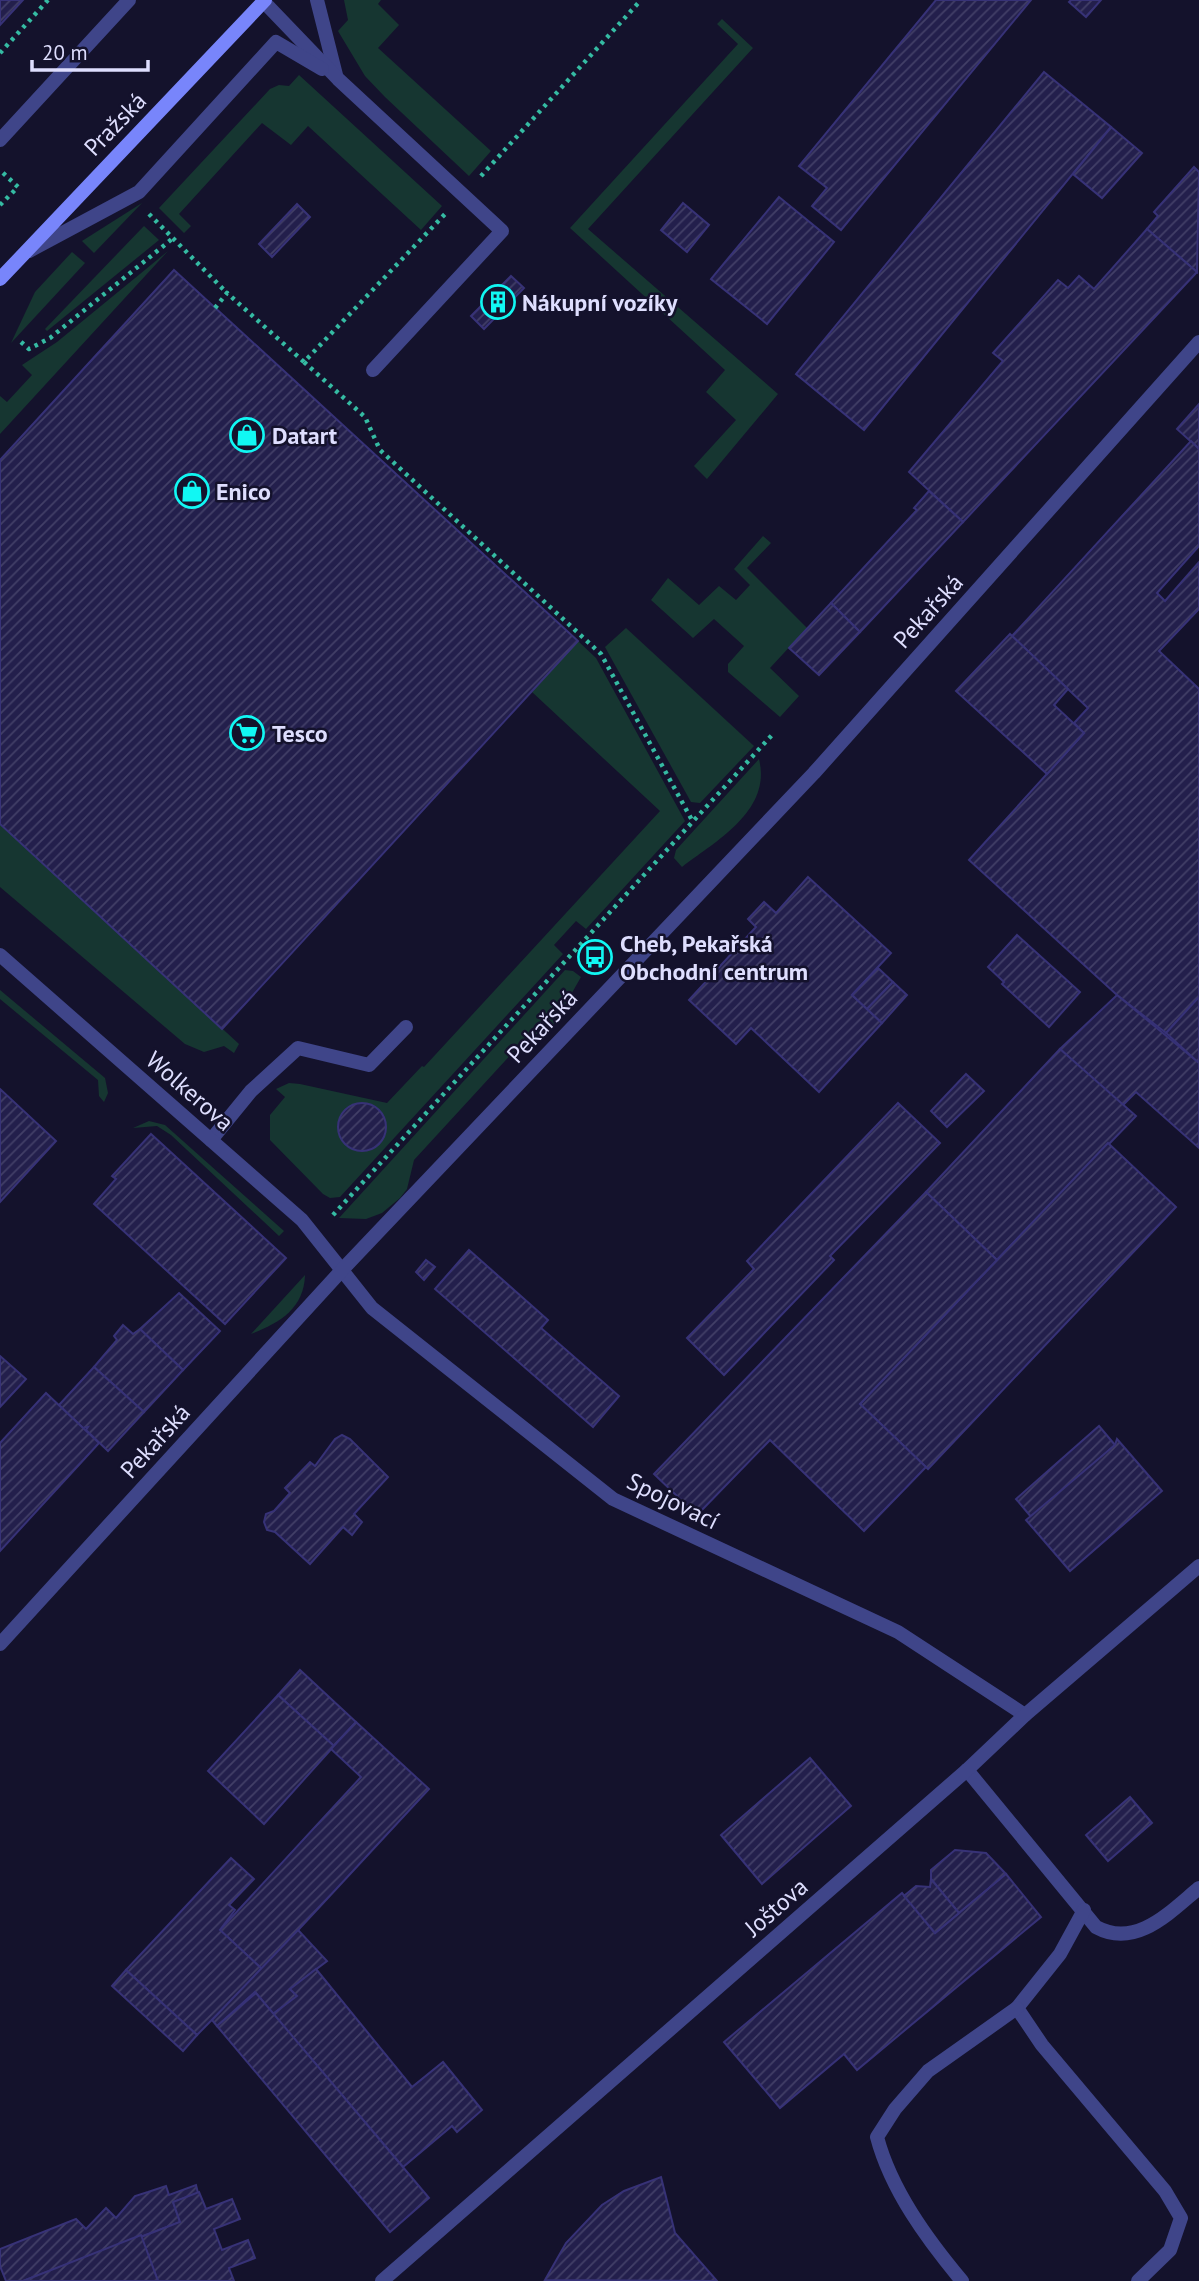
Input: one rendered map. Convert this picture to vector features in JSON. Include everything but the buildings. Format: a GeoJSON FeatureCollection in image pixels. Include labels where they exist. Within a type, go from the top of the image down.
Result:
{"type":"FeatureCollection","features":[{"type":"Feature","properties":{"kind":"main road","name":"Pražská"},"geometry":{"type":"LineString","coordinates":[[0,279],[264,0]]}},
{"type":"Feature","properties":{"kind":"street"},"geometry":{"type":"LineString","coordinates":[[0,140],[129,0]]}},
{"type":"Feature","properties":{"kind":"street"},"geometry":{"type":"LineString","coordinates":[[264,0],[338,79],[465,193],[502,231],[373,370]]}},
{"type":"Feature","properties":{"kind":"street"},"geometry":{"type":"LineString","coordinates":[[317,0],[338,79]]}},
{"type":"Feature","properties":{"kind":"street"},"geometry":{"type":"LineString","coordinates":[[21,256],[139,192],[276,42],[338,79]]}},
{"type":"Feature","properties":{"kind":"street","name":"Pekařská"},"geometry":{"type":"LineString","coordinates":[[0,1644],[342,1270],[814,773],[1199,342]]}},
{"type":"Feature","properties":{"kind":"street","name":"Wolkerova"},"geometry":{"type":"LineString","coordinates":[[0,955],[302,1220],[342,1270]]}},
{"type":"Feature","properties":{"kind":"street"},"geometry":{"type":"LineString","coordinates":[[211,1140],[251,1091],[298,1048],[369,1065],[406,1027]]}},
{"type":"Feature","properties":{"kind":"street","name":"Spojovací"},"geometry":{"type":"LineString","coordinates":[[342,1270],[372,1308],[613,1499],[898,1632],[1025,1715]]}},
{"type":"Feature","properties":{"kind":"street","name":"Joštova"},"geometry":{"type":"LineString","coordinates":[[382,2281],[967,1770],[1025,1715],[1199,1566]]}},
{"type":"Feature","properties":{"kind":"street"},"geometry":{"type":"LineString","coordinates":[[967,1770],[1096,1927],[1106,1933],[1128,1936],[1147,1928],[1199,1888]]}},
{"type":"Feature","properties":{"kind":"street"},"geometry":{"type":"LineString","coordinates":[[962,2281],[944,2259],[886,2169],[877,2137],[895,2109],[928,2071],[1017,2008],[1060,1954],[1084,1910]]}},
{"type":"Feature","properties":{"kind":"street"},"geometry":{"type":"LineString","coordinates":[[1017,2008],[1042,2045],[1165,2192],[1181,2218],[1170,2250],[1138,2281]]}},
{"type":"Feature","properties":{"kind":"path"},"geometry":{"type":"LineString","coordinates":[[0,53],[48,0]]}},
{"type":"Feature","properties":{"kind":"path"},"geometry":{"type":"LineString","coordinates":[[304,362],[465,193],[641,0]]}},
{"type":"Feature","properties":{"kind":"path"},"geometry":{"type":"LineString","coordinates":[[0,205],[18,187],[2,172]]}},
{"type":"Feature","properties":{"kind":"path"},"geometry":{"type":"LineString","coordinates":[[146,211],[227,293],[365,417],[380,450],[601,654],[693,822]]}},
{"type":"Feature","properties":{"kind":"path"},"geometry":{"type":"LineString","coordinates":[[21,342],[29,349],[50,338],[173,239]]}},
{"type":"Feature","properties":{"kind":"path"},"geometry":{"type":"LineString","coordinates":[[215,308],[227,293]]}},
{"type":"Feature","properties":{"kind":"path"},"geometry":{"type":"LineString","coordinates":[[314,1235],[772,735]]}},
{"type":"Feature","properties":{"kind":"green space"},"geometry":{"type":"Polygon","coordinates":[[[344,0],[381,0],[378,4],[399,25],[378,48],[491,151],[469,176],[365,76],[338,31],[348,20],[344,0]]]}},
{"type":"Feature","properties":{"kind":"green space"},"geometry":{"type":"Polygon","coordinates":[[[722,19],[753,48],[588,229],[778,394],[707,479],[694,466],[736,420],[706,392],[725,370],[570,228],[738,44],[717,24],[722,19]]]}},
{"type":"Feature","properties":{"kind":"green space"},"geometry":{"type":"Polygon","coordinates":[[[299,75],[442,206],[421,230],[308,126],[291,145],[262,123],[179,214],[191,226],[184,233],[159,208],[270,89],[279,85],[289,86],[299,75]]]}},
{"type":"Feature","properties":{"kind":"green space"},"geometry":{"type":"Polygon","coordinates":[[[142,203],[94,253],[82,241],[142,203]]]}},
{"type":"Feature","properties":{"kind":"green space"},"geometry":{"type":"Polygon","coordinates":[[[144,226],[159,240],[47,331],[45,329],[144,226]]]}},
{"type":"Feature","properties":{"kind":"green space"},"geometry":{"type":"Polygon","coordinates":[[[168,251],[0,434],[0,396],[7,402],[32,375],[22,365],[57,342],[168,251]]]}},
{"type":"Feature","properties":{"kind":"green space"},"geometry":{"type":"Polygon","coordinates":[[[72,252],[85,263],[11,343],[35,292],[72,252]]]}},
{"type":"Feature","properties":{"kind":"green space"},"geometry":{"type":"Polygon","coordinates":[[[763,536],[771,543],[747,568],[807,628],[770,668],[799,696],[780,717],[728,672],[728,664],[744,646],[714,619],[693,638],[651,600],[668,578],[699,605],[719,586],[736,600],[750,585],[734,569],[763,536]]]}},
{"type":"Feature","properties":{"kind":"green space"},"geometry":{"type":"Polygon","coordinates":[[[626,628],[754,746],[700,803],[691,802],[605,647],[626,628]]]}},
{"type":"Feature","properties":{"kind":"green space"},"geometry":{"type":"Polygon","coordinates":[[[578,641],[596,658],[685,821],[586,929],[576,921],[554,945],[563,954],[340,1197],[330,1198],[270,1140],[270,1115],[285,1097],[276,1089],[289,1083],[300,1084],[387,1103],[422,1066],[424,1067],[660,811],[532,692],[578,641]]]}},
{"type":"Feature","properties":{"kind":"green space"},"geometry":{"type":"Polygon","coordinates":[[[759,759],[761,778],[749,809],[725,835],[682,867],[674,858],[676,850],[759,759]]]}},
{"type":"Feature","properties":{"kind":"green space"},"geometry":{"type":"Polygon","coordinates":[[[0,824],[239,1044],[234,1053],[224,1046],[204,1052],[185,1044],[0,887],[0,824]]]}},
{"type":"Feature","properties":{"kind":"green space"},"geometry":{"type":"Polygon","coordinates":[[[565,970],[573,971],[581,977],[553,1026],[546,1032],[528,1036],[414,1160],[407,1189],[400,1198],[382,1213],[366,1219],[339,1218],[565,970]]]}},
{"type":"Feature","properties":{"kind":"green space"},"geometry":{"type":"Polygon","coordinates":[[[0,990],[105,1078],[108,1093],[104,1102],[99,1096],[98,1080],[0,999],[0,990]]]}},
{"type":"Feature","properties":{"kind":"green space"},"geometry":{"type":"Polygon","coordinates":[[[149,1121],[165,1125],[284,1231],[279,1236],[171,1135],[157,1126],[133,1128],[149,1121]]]}},
{"type":"Feature","properties":{"kind":"green space"},"geometry":{"type":"Polygon","coordinates":[[[305,1275],[304,1287],[295,1306],[271,1325],[251,1334],[305,1275]]]}},
{"type":"Feature","properties":{"kind":"place","name":"Nákupní vozíky"},"geometry":{"type":"Point","coordinates":[498,302]}},
{"type":"Feature","properties":{"kind":"place","name":"Datart"},"geometry":{"type":"Point","coordinates":[247,435]}},
{"type":"Feature","properties":{"kind":"place","name":"Enico"},"geometry":{"type":"Point","coordinates":[192,491]}},
{"type":"Feature","properties":{"kind":"place","name":"Tesco"},"geometry":{"type":"Point","coordinates":[247,733]}},
{"type":"Feature","properties":{"kind":"place","name":"Cheb, Pekařská Obchodní centrum"},"geometry":{"type":"Point","coordinates":[595,957]}}]}
